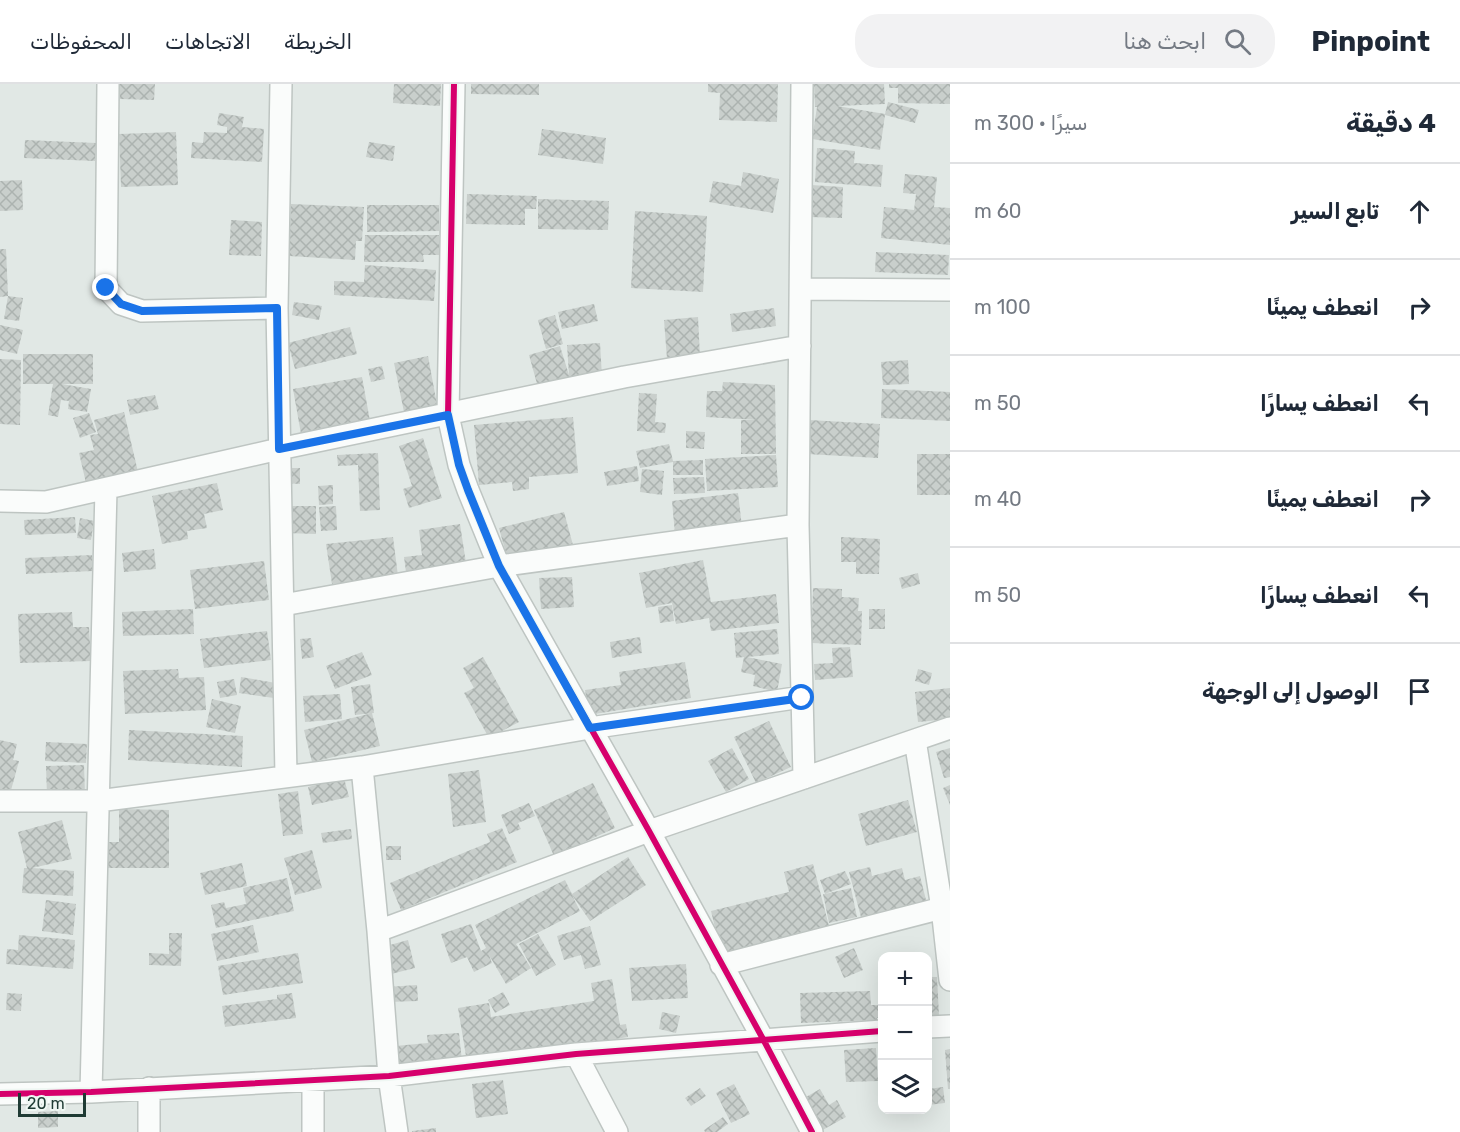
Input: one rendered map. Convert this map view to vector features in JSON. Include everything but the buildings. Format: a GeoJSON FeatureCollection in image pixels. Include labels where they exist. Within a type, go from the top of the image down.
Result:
{"type":"FeatureCollection","features":[{"type":"Feature","properties":{"kind":"street"},"geometry":{"type":"LineString","coordinates":[[108,84],[106,288],[121,304],[142,311],[277,308]]}},
{"type":"Feature","properties":{"kind":"street"},"geometry":{"type":"LineString","coordinates":[[281,84],[277,308],[286,776]]}},
{"type":"Feature","properties":{"kind":"street"},"geometry":{"type":"LineString","coordinates":[[454,84],[448,415],[465,482],[499,566],[649,831],[721,965],[764,1039],[812,1132]]}},
{"type":"Feature","properties":{"kind":"street"},"geometry":{"type":"LineString","coordinates":[[802,84],[798,525],[804,778]]}},
{"type":"Feature","properties":{"kind":"street"},"geometry":{"type":"LineString","coordinates":[[801,289],[950,290]]}},
{"type":"Feature","properties":{"kind":"street"},"geometry":{"type":"LineString","coordinates":[[0,501],[46,502],[279,449],[624,377],[800,346]]}},
{"type":"Feature","properties":{"kind":"street"},"geometry":{"type":"LineString","coordinates":[[92,1092],[106,489]]}},
{"type":"Feature","properties":{"kind":"street"},"geometry":{"type":"LineString","coordinates":[[283,605],[499,566],[798,525]]}},
{"type":"Feature","properties":{"kind":"street"},"geometry":{"type":"LineString","coordinates":[[0,801],[98,801],[362,767],[590,728],[802,698]]}},
{"type":"Feature","properties":{"kind":"street"},"geometry":{"type":"LineString","coordinates":[[378,931],[649,831],[950,728]]}},
{"type":"Feature","properties":{"kind":"street"},"geometry":{"type":"LineString","coordinates":[[915,740],[946,907],[950,980]]}},
{"type":"Feature","properties":{"kind":"street"},"geometry":{"type":"LineString","coordinates":[[362,767],[389,1076],[397,1132]]}},
{"type":"Feature","properties":{"kind":"street"},"geometry":{"type":"LineString","coordinates":[[721,965],[946,907]]}},
{"type":"Feature","properties":{"kind":"street"},"geometry":{"type":"LineString","coordinates":[[932,1027],[950,1026]]}},
{"type":"Feature","properties":{"kind":"street"},"geometry":{"type":"LineString","coordinates":[[0,1094],[92,1092],[389,1076],[576,1054],[878,1030]]}},
{"type":"Feature","properties":{"kind":"street"},"geometry":{"type":"LineString","coordinates":[[576,1054],[617,1132]]}},
{"type":"Feature","properties":{"kind":"street"},"geometry":{"type":"LineString","coordinates":[[313,1080],[313,1132]]}},
{"type":"Feature","properties":{"kind":"street"},"geometry":{"type":"LineString","coordinates":[[149,1088],[149,1132]]}},
{"type":"Feature","properties":{"kind":"cycle path"},"geometry":{"type":"LineString","coordinates":[[454,84],[448,415],[459,465],[499,566],[649,831],[812,1132]]}},
{"type":"Feature","properties":{"kind":"cycle path"},"geometry":{"type":"LineString","coordinates":[[0,1094],[91,1092],[389,1076],[576,1054],[878,1031]]}},
{"type":"Feature","properties":{"kind":"route"},"geometry":{"type":"LineString","coordinates":[[106,288],[121,304],[142,311],[277,308],[279,449],[448,415],[459,465],[499,566],[590,728],[802,698]]}}]}
